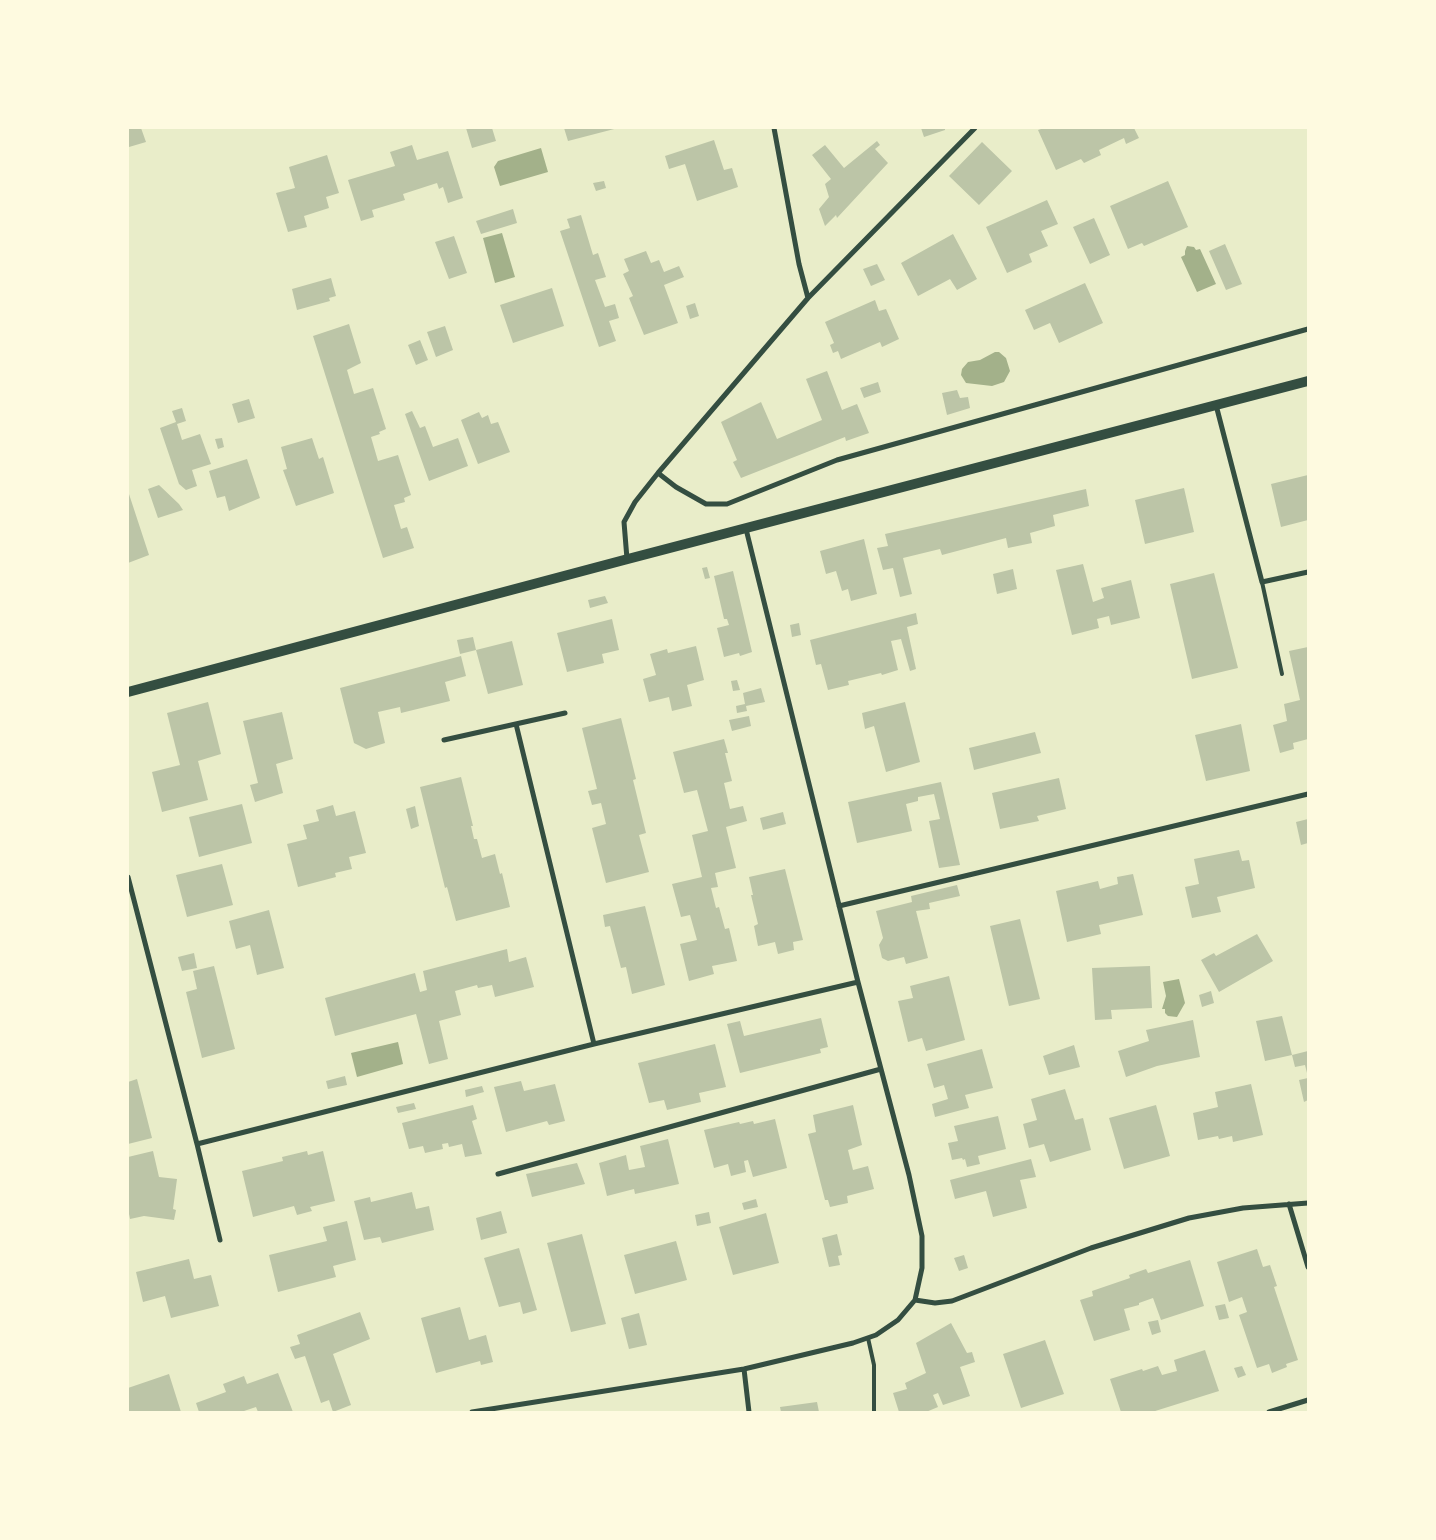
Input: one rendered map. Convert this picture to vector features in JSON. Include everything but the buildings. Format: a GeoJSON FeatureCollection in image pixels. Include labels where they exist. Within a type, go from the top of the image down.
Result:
{"type":"FeatureCollection","features":[{"type":"Feature","properties":{"kind":"main road"},"geometry":{"type":"LineString","coordinates":[[128,692],[1308,381]]}},
{"type":"Feature","properties":{"kind":"street"},"geometry":{"type":"LineString","coordinates":[[774,128],[799,264],[808,298]]}},
{"type":"Feature","properties":{"kind":"street"},"geometry":{"type":"LineString","coordinates":[[627,559],[624,522],[636,502],[658,473],[808,298],[975,128]]}},
{"type":"Feature","properties":{"kind":"street"},"geometry":{"type":"LineString","coordinates":[[658,473],[676,487],[706,504],[727,504],[837,460],[1308,329]]}},
{"type":"Feature","properties":{"kind":"street"},"geometry":{"type":"LineString","coordinates":[[1216,405],[1262,582],[1308,572]]}},
{"type":"Feature","properties":{"kind":"street"},"geometry":{"type":"LineString","coordinates":[[472,1412],[744,1369],[868,1338],[898,1320],[915,1300],[922,1268],[922,1236],[909,1175],[858,982],[746,529]]}},
{"type":"Feature","properties":{"kind":"street"},"geometry":{"type":"LineString","coordinates":[[444,740],[565,713]]}},
{"type":"Feature","properties":{"kind":"street"},"geometry":{"type":"LineString","coordinates":[[516,724],[594,1044]]}},
{"type":"Feature","properties":{"kind":"street"},"geometry":{"type":"LineString","coordinates":[[839,906],[1308,794]]}},
{"type":"Feature","properties":{"kind":"street"},"geometry":{"type":"LineString","coordinates":[[128,876],[220,1240]]}},
{"type":"Feature","properties":{"kind":"street"},"geometry":{"type":"LineString","coordinates":[[197,1144],[594,1044],[858,982]]}},
{"type":"Feature","properties":{"kind":"street"},"geometry":{"type":"LineString","coordinates":[[498,1174],[881,1069]]}},
{"type":"Feature","properties":{"kind":"street"},"geometry":{"type":"LineString","coordinates":[[915,1300],[935,1303],[952,1301],[1090,1248],[1189,1218],[1243,1208],[1308,1203]]}},
{"type":"Feature","properties":{"kind":"street"},"geometry":{"type":"LineString","coordinates":[[1289,1204],[1308,1267]]}},
{"type":"Feature","properties":{"kind":"street"},"geometry":{"type":"LineString","coordinates":[[744,1369],[749,1412]]}},
{"type":"Feature","properties":{"kind":"street"},"geometry":{"type":"LineString","coordinates":[[1269,1412],[1308,1400]]}},
{"type":"Feature","properties":{"kind":"lane"},"geometry":{"type":"LineString","coordinates":[[1262,582],[1282,674]]}},
{"type":"Feature","properties":{"kind":"lane"},"geometry":{"type":"LineString","coordinates":[[868,1338],[874,1364],[874,1412]]}},
{"type":"Feature","properties":{"kind":"shaded area"},"geometry":{"type":"Polygon","coordinates":[[[541,148],[548,172],[500,186],[494,167],[498,161],[541,148]]]}},
{"type":"Feature","properties":{"kind":"shaded area"},"geometry":{"type":"Polygon","coordinates":[[[502,233],[515,277],[495,283],[483,238],[502,233]]]}},
{"type":"Feature","properties":{"kind":"shaded area"},"geometry":{"type":"Polygon","coordinates":[[[1187,246],[1194,247],[1196,250],[1200,249],[1216,284],[1197,292],[1181,257],[1185,255],[1187,246]]]}},
{"type":"Feature","properties":{"kind":"shaded area"},"geometry":{"type":"Polygon","coordinates":[[[995,352],[999,352],[1006,358],[1010,371],[1004,382],[992,386],[966,383],[961,375],[962,369],[968,362],[980,360],[995,352]]]}},
{"type":"Feature","properties":{"kind":"shaded area"},"geometry":{"type":"Polygon","coordinates":[[[1179,979],[1185,1003],[1177,1017],[1168,1016],[1165,1013],[1165,1009],[1162,1009],[1166,996],[1163,982],[1179,979]]]}},
{"type":"Feature","properties":{"kind":"shaded area"},"geometry":{"type":"Polygon","coordinates":[[[398,1042],[403,1064],[357,1077],[351,1053],[398,1042]]]}}]}
